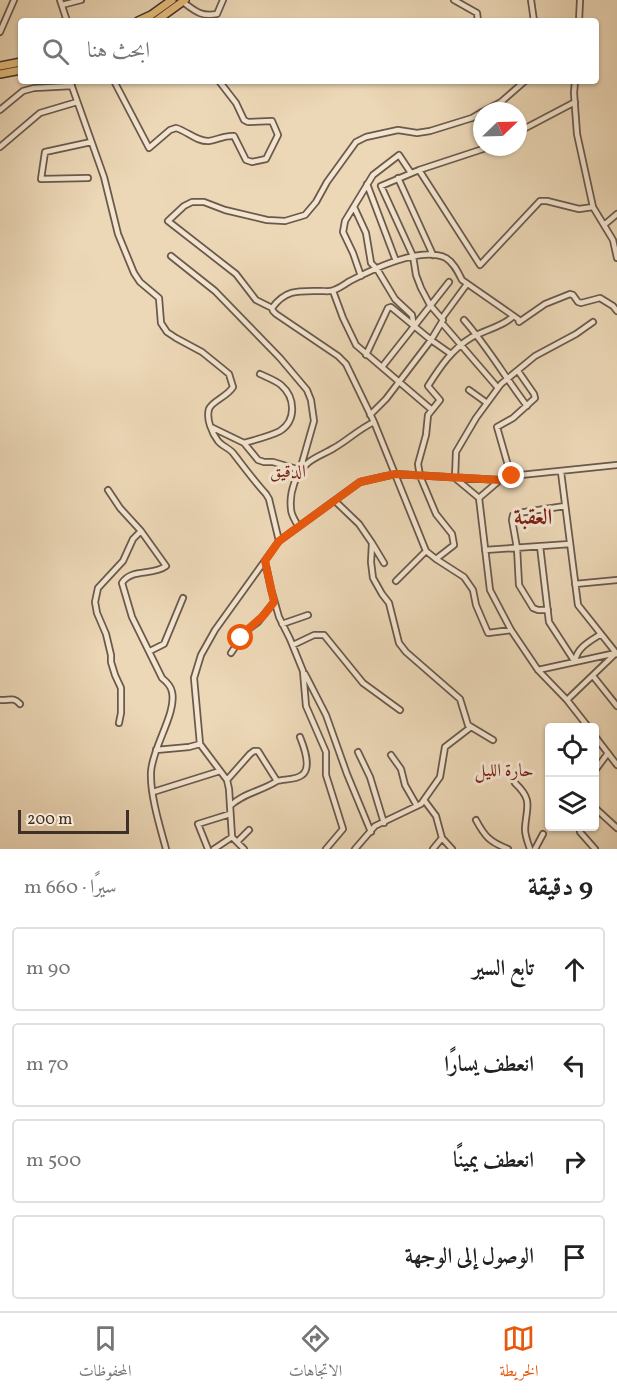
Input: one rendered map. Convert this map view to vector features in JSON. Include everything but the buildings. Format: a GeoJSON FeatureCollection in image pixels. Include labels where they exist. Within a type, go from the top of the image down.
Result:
{"type":"FeatureCollection","features":[{"type":"Feature","properties":{"kind":"main road"},"geometry":{"type":"LineString","coordinates":[[144,18],[172,0]]}},
{"type":"Feature","properties":{"kind":"main road"},"geometry":{"type":"LineString","coordinates":[[163,18],[184,1]]}},
{"type":"Feature","properties":{"kind":"main road"},"geometry":{"type":"LineString","coordinates":[[0,66],[18,63]]}},
{"type":"Feature","properties":{"kind":"main road"},"geometry":{"type":"LineString","coordinates":[[0,74],[18,71]]}},
{"type":"Feature","properties":{"kind":"street"},"geometry":{"type":"LineString","coordinates":[[0,32],[15,0]]}},
{"type":"Feature","properties":{"kind":"street"},"geometry":{"type":"LineString","coordinates":[[66,18],[61,3],[81,0]]}},
{"type":"Feature","properties":{"kind":"street"},"geometry":{"type":"LineString","coordinates":[[184,1],[198,14],[208,16],[217,14],[223,0]]}},
{"type":"Feature","properties":{"kind":"street"},"geometry":{"type":"LineString","coordinates":[[454,0],[477,13],[478,18]]}},
{"type":"Feature","properties":{"kind":"street"},"geometry":{"type":"LineString","coordinates":[[531,0],[534,18]]}},
{"type":"Feature","properties":{"kind":"street"},"geometry":{"type":"LineString","coordinates":[[579,18],[580,0]]}},
{"type":"Feature","properties":{"kind":"street"},"geometry":{"type":"LineString","coordinates":[[0,110],[23,91],[71,84],[104,177],[118,234],[134,273],[140,282],[159,298],[161,323],[167,332],[202,352],[229,374],[233,387],[229,394],[209,408],[211,427],[219,442],[230,450],[269,499],[279,541]]}},
{"type":"Feature","properties":{"kind":"street"},"geometry":{"type":"LineString","coordinates":[[116,84],[149,148],[170,130],[176,128],[199,140],[208,141],[228,135],[234,136],[246,160],[252,162],[266,159],[278,135],[272,121],[248,122],[244,120],[236,103],[221,84]]}},
{"type":"Feature","properties":{"kind":"street"},"geometry":{"type":"LineString","coordinates":[[501,102],[522,84]]}},
{"type":"Feature","properties":{"kind":"street"},"geometry":{"type":"LineString","coordinates":[[575,84],[577,134],[594,207],[613,240],[617,258]]}},
{"type":"Feature","properties":{"kind":"street"},"geometry":{"type":"LineString","coordinates":[[0,147],[40,113],[77,102]]}},
{"type":"Feature","properties":{"kind":"street"},"geometry":{"type":"LineString","coordinates":[[527,127],[575,102]]}},
{"type":"Feature","properties":{"kind":"street"},"geometry":{"type":"LineString","coordinates":[[473,117],[430,131],[417,133],[398,130],[366,137],[356,142],[327,182],[316,202],[304,215],[285,221],[267,220],[225,210],[204,202],[192,202],[184,206],[168,221],[236,274],[256,300],[272,308],[276,314],[343,360],[374,423],[426,551],[464,576],[470,584],[488,633],[511,630]]}},
{"type":"Feature","properties":{"kind":"street"},"geometry":{"type":"LineString","coordinates":[[88,178],[41,179],[45,152],[91,142]]}},
{"type":"Feature","properties":{"kind":"street"},"geometry":{"type":"LineString","coordinates":[[473,152],[398,178],[382,185],[382,188],[413,256],[416,274],[430,305],[498,388]]}},
{"type":"Feature","properties":{"kind":"street"},"geometry":{"type":"LineString","coordinates":[[361,276],[343,232],[345,221],[373,175],[399,155],[411,173]]}},
{"type":"Feature","properties":{"kind":"street"},"geometry":{"type":"LineString","coordinates":[[419,170],[480,265],[540,201],[579,209],[594,207]]}},
{"type":"Feature","properties":{"kind":"street"},"geometry":{"type":"LineString","coordinates":[[398,178],[433,255]]}},
{"type":"Feature","properties":{"kind":"street"},"geometry":{"type":"LineString","coordinates":[[367,184],[396,261]]}},
{"type":"Feature","properties":{"kind":"street"},"geometry":{"type":"LineString","coordinates":[[354,207],[366,233],[371,263],[394,299],[412,315],[414,327]]}},
{"type":"Feature","properties":{"kind":"street"},"geometry":{"type":"LineString","coordinates":[[604,225],[617,214]]}},
{"type":"Feature","properties":{"kind":"street"},"geometry":{"type":"LineString","coordinates":[[272,308],[285,295],[294,291],[333,291],[396,261],[413,256],[433,255],[448,260],[458,271],[462,280],[519,322],[544,304],[572,294],[581,303],[600,298],[617,311]]}},
{"type":"Feature","properties":{"kind":"street"},"geometry":{"type":"LineString","coordinates":[[171,256],[215,291],[280,358],[307,390],[314,421],[300,470],[295,479],[291,505],[293,518],[298,526]]}},
{"type":"Feature","properties":{"kind":"street"},"geometry":{"type":"LineString","coordinates":[[382,367],[449,282]]}},
{"type":"Feature","properties":{"kind":"street"},"geometry":{"type":"LineString","coordinates":[[370,415],[386,399],[431,340],[467,284]]}},
{"type":"Feature","properties":{"kind":"street"},"geometry":{"type":"LineString","coordinates":[[333,291],[356,345],[432,410]]}},
{"type":"Feature","properties":{"kind":"street"},"geometry":{"type":"LineString","coordinates":[[366,355],[388,308],[391,307],[451,354]]}},
{"type":"Feature","properties":{"kind":"street"},"geometry":{"type":"LineString","coordinates":[[436,559],[454,545],[452,534],[436,514],[420,476],[418,464],[426,435],[428,415],[440,400],[428,386],[438,370],[461,345],[477,334],[509,321],[513,316]]}},
{"type":"Feature","properties":{"kind":"street"},"geometry":{"type":"LineString","coordinates":[[464,320],[477,334],[527,406]]}},
{"type":"Feature","properties":{"kind":"street"},"geometry":{"type":"LineString","coordinates":[[455,478],[456,452],[476,418],[498,388],[535,356],[593,322]]}},
{"type":"Feature","properties":{"kind":"street"},"geometry":{"type":"LineString","coordinates":[[512,476],[497,427],[513,418],[535,398],[518,371]]}},
{"type":"Feature","properties":{"kind":"street"},"geometry":{"type":"LineString","coordinates":[[244,443],[280,431],[287,425],[293,414],[292,402],[288,393],[280,384],[260,374]]}},
{"type":"Feature","properties":{"kind":"street"},"geometry":{"type":"LineString","coordinates":[[469,390],[487,403]]}},
{"type":"Feature","properties":{"kind":"street"},"geometry":{"type":"LineString","coordinates":[[300,470],[317,456],[333,449],[374,423]]}},
{"type":"Feature","properties":{"kind":"street"},"geometry":{"type":"LineString","coordinates":[[211,427],[244,443],[258,460],[300,470]]}},
{"type":"Feature","properties":{"kind":"street"},"geometry":{"type":"LineString","coordinates":[[244,849],[232,837],[227,780],[200,744],[194,678],[201,655],[216,630],[279,541],[360,482],[395,474],[500,480],[512,476],[617,465]]}},
{"type":"Feature","properties":{"kind":"street"},"geometry":{"type":"LineString","coordinates":[[561,472],[578,605],[617,653]]}},
{"type":"Feature","properties":{"kind":"street"},"geometry":{"type":"LineString","coordinates":[[455,478],[479,498],[490,590],[511,630],[538,670],[586,723]]}},
{"type":"Feature","properties":{"kind":"street"},"geometry":{"type":"LineString","coordinates":[[479,498],[500,480]]}},
{"type":"Feature","properties":{"kind":"street"},"geometry":{"type":"LineString","coordinates":[[108,490],[166,567],[130,575],[122,583],[132,617],[162,678],[168,682],[172,691],[172,705],[152,760],[151,775],[166,849]]}},
{"type":"Feature","properties":{"kind":"street"},"geometry":{"type":"LineString","coordinates":[[334,501],[359,524],[384,564]]}},
{"type":"Feature","properties":{"kind":"street"},"geometry":{"type":"LineString","coordinates":[[548,610],[533,608],[518,581],[517,548],[512,520],[515,513],[565,506]]}},
{"type":"Feature","properties":{"kind":"street"},"geometry":{"type":"LineString","coordinates":[[119,723],[122,688],[111,663],[106,634],[95,602],[98,588],[123,561],[133,539],[141,531]]}},
{"type":"Feature","properties":{"kind":"street"},"geometry":{"type":"LineString","coordinates":[[372,543],[373,578],[389,603],[399,643],[406,652],[460,699],[468,725],[493,740]]}},
{"type":"Feature","properties":{"kind":"street"},"geometry":{"type":"LineString","coordinates":[[485,550],[570,544]]}},
{"type":"Feature","properties":{"kind":"street"},"geometry":{"type":"LineString","coordinates":[[540,546],[549,622],[575,662]]}},
{"type":"Feature","properties":{"kind":"street"},"geometry":{"type":"LineString","coordinates":[[396,581],[426,551]]}},
{"type":"Feature","properties":{"kind":"street"},"geometry":{"type":"LineString","coordinates":[[265,561],[274,602],[282,624],[326,715],[371,831]]}},
{"type":"Feature","properties":{"kind":"street"},"geometry":{"type":"LineString","coordinates":[[575,584],[617,580]]}},
{"type":"Feature","properties":{"kind":"street"},"geometry":{"type":"LineString","coordinates":[[150,651],[164,644],[183,598]]}},
{"type":"Feature","properties":{"kind":"street"},"geometry":{"type":"LineString","coordinates":[[231,653],[246,631],[258,622],[274,602]]}},
{"type":"Feature","properties":{"kind":"street"},"geometry":{"type":"LineString","coordinates":[[282,624],[308,615]]}},
{"type":"Feature","properties":{"kind":"street"},"geometry":{"type":"LineString","coordinates":[[575,662],[575,655],[582,647],[601,634]]}},
{"type":"Feature","properties":{"kind":"street"},"geometry":{"type":"LineString","coordinates":[[292,645],[314,635],[324,635],[363,683],[400,710]]}},
{"type":"Feature","properties":{"kind":"street"},"geometry":{"type":"LineString","coordinates":[[538,670],[617,653]]}},
{"type":"Feature","properties":{"kind":"street"},"geometry":{"type":"LineString","coordinates":[[567,700],[617,653]]}},
{"type":"Feature","properties":{"kind":"street"},"geometry":{"type":"LineString","coordinates":[[303,671],[306,706],[326,752],[326,775],[343,829],[326,849]]}},
{"type":"Feature","properties":{"kind":"street"},"geometry":{"type":"LineString","coordinates":[[593,676],[617,706]]}},
{"type":"Feature","properties":{"kind":"street"},"geometry":{"type":"LineString","coordinates":[[0,700],[12,698],[20,704]]}},
{"type":"Feature","properties":{"kind":"street"},"geometry":{"type":"LineString","coordinates":[[355,849],[375,826],[421,804],[440,777],[445,747],[471,727]]}},
{"type":"Feature","properties":{"kind":"street"},"geometry":{"type":"LineString","coordinates":[[230,806],[240,797],[277,781],[300,777],[306,768],[305,750],[300,737]]}},
{"type":"Feature","properties":{"kind":"street"},"geometry":{"type":"LineString","coordinates":[[599,741],[617,765]]}},
{"type":"Feature","properties":{"kind":"street"},"geometry":{"type":"LineString","coordinates":[[156,750],[200,744]]}},
{"type":"Feature","properties":{"kind":"street"},"geometry":{"type":"LineString","coordinates":[[227,780],[250,754],[258,751],[277,781]]}},
{"type":"Feature","properties":{"kind":"street"},"geometry":{"type":"LineString","coordinates":[[358,752],[370,777],[384,823]]}},
{"type":"Feature","properties":{"kind":"street"},"geometry":{"type":"LineString","coordinates":[[599,765],[608,753]]}},
{"type":"Feature","properties":{"kind":"street"},"geometry":{"type":"LineString","coordinates":[[391,755],[401,769],[405,785],[417,806]]}},
{"type":"Feature","properties":{"kind":"street"},"geometry":{"type":"LineString","coordinates":[[153,792],[220,771]]}},
{"type":"Feature","properties":{"kind":"street"},"geometry":{"type":"LineString","coordinates":[[515,783],[523,791],[527,800],[525,832],[530,849]]}},
{"type":"Feature","properties":{"kind":"street"},"geometry":{"type":"LineString","coordinates":[[424,800],[436,816],[442,838],[452,849]]}},
{"type":"Feature","properties":{"kind":"street"},"geometry":{"type":"LineString","coordinates":[[599,812],[617,828]]}},
{"type":"Feature","properties":{"kind":"street"},"geometry":{"type":"LineString","coordinates":[[208,849],[198,824],[231,814]]}},
{"type":"Feature","properties":{"kind":"street"},"geometry":{"type":"LineString","coordinates":[[476,820],[484,835],[491,842],[508,849]]}},
{"type":"Feature","properties":{"kind":"street"},"geometry":{"type":"LineString","coordinates":[[237,842],[249,830]]}},
{"type":"Feature","properties":{"kind":"street"},"geometry":{"type":"LineString","coordinates":[[580,831],[595,849]]}},
{"type":"Feature","properties":{"kind":"street"},"geometry":{"type":"LineString","coordinates":[[535,849],[543,834]]}},
{"type":"Feature","properties":{"kind":"street"},"geometry":{"type":"LineString","coordinates":[[214,849],[232,837]]}},
{"type":"Feature","properties":{"kind":"street"},"geometry":{"type":"LineString","coordinates":[[433,849],[442,838]]}},
{"type":"Feature","properties":{"kind":"district","name":"الدقيق"},"geometry":{"type":"Point","coordinates":[288,471]}},
{"type":"Feature","properties":{"kind":"district","name":"العقبة"},"geometry":{"type":"Point","coordinates":[533,516]}},
{"type":"Feature","properties":{"kind":"district","name":"حارة الليل"},"geometry":{"type":"Point","coordinates":[504,770]}},
{"type":"Feature","properties":{"kind":"route"},"geometry":{"type":"LineString","coordinates":[[241,638],[274,602],[265,561],[279,541],[348,489],[360,482],[395,474],[500,480],[512,476]]}}]}
